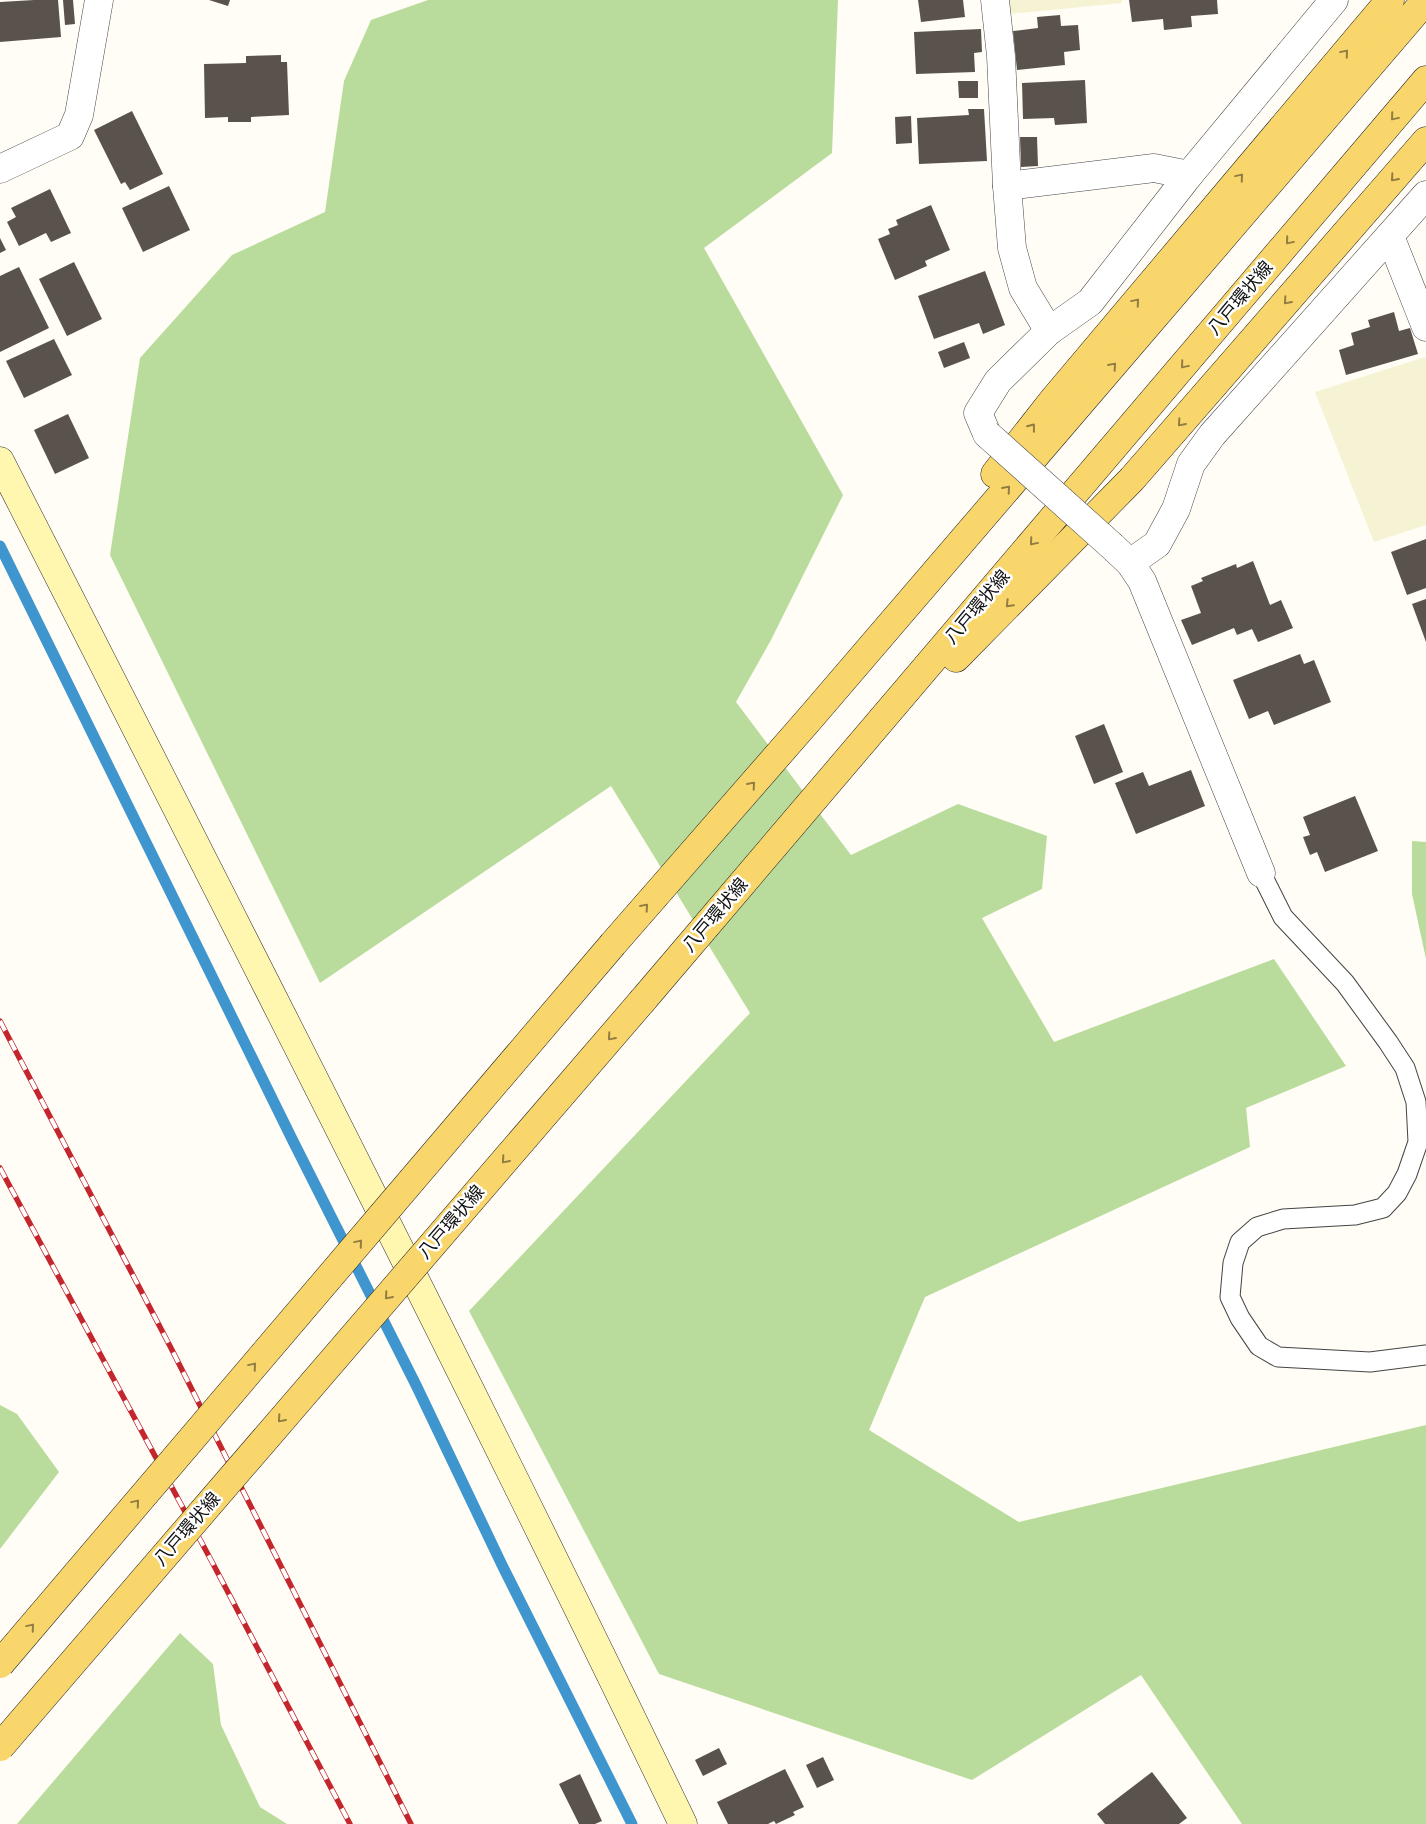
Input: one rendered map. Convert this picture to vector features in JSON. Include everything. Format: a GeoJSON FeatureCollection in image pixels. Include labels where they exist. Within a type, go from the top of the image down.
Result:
{"type":"FeatureCollection","features":[{"type":"Feature","properties":{"kind":"main road"},"geometry":{"type":"LineString","coordinates":[[812,716],[860,647],[1054,399],[1390,0]]}},
{"type":"Feature","properties":{"kind":"main road"},"geometry":{"type":"LineString","coordinates":[[0,1664],[613,944],[812,716],[1426,0]]}},
{"type":"Feature","properties":{"kind":"main road","name":"八戸環状線"},"geometry":{"type":"LineString","coordinates":[[0,1747],[643,1000],[1426,80]]}},
{"type":"Feature","properties":{"kind":"main road"},"geometry":{"type":"LineString","coordinates":[[802,813],[1132,479],[1426,141]]}},
{"type":"Feature","properties":{"kind":"street"},"geometry":{"type":"LineString","coordinates":[[0,169],[70,136],[79,116],[99,0]]}},
{"type":"Feature","properties":{"kind":"street"},"geometry":{"type":"LineString","coordinates":[[995,0],[1001,56],[1012,248],[1023,288],[1049,331]]}},
{"type":"Feature","properties":{"kind":"street"},"geometry":{"type":"LineString","coordinates":[[1261,873],[1142,582],[1122,555],[987,434],[978,413],[998,381],[1049,331],[1090,302],[1189,175],[1334,0]]}},
{"type":"Feature","properties":{"kind":"street"},"geometry":{"type":"LineString","coordinates":[[1007,186],[1154,168],[1189,175]]}},
{"type":"Feature","properties":{"kind":"street"},"geometry":{"type":"LineString","coordinates":[[1122,555],[1157,544],[1176,509],[1191,464],[1212,435],[1426,194]]}},
{"type":"Feature","properties":{"kind":"street"},"geometry":{"type":"LineString","coordinates":[[1390,236],[1426,327]]}},
{"type":"Feature","properties":{"kind":"street"},"geometry":{"type":"LineString","coordinates":[[0,461],[222,896],[562,1575],[683,1824]]}},
{"type":"Feature","properties":{"kind":"lane"},"geometry":{"type":"LineString","coordinates":[[1261,873],[1283,917],[1345,983],[1405,1068],[1416,1102],[1418,1142],[1407,1174],[1397,1192],[1383,1208],[1355,1215],[1283,1219],[1257,1227],[1240,1242],[1233,1263],[1230,1298],[1240,1318],[1259,1346],[1278,1357],[1370,1362],[1426,1355]]}},
{"type":"Feature","properties":{"kind":"shaded area"},"geometry":{"type":"Polygon","coordinates":[[[1008,0],[1122,0],[1122,3],[1010,14],[1008,0]]]}},
{"type":"Feature","properties":{"kind":"shaded area"},"geometry":{"type":"Polygon","coordinates":[[[1425,357],[1426,525],[1374,542],[1315,392],[1425,357]]]}},
{"type":"Feature","properties":{"kind":"green space"},"geometry":{"type":"Polygon","coordinates":[[[428,0],[838,0],[832,153],[704,248],[843,495],[771,640],[736,702],[851,855],[958,804],[1047,836],[1042,889],[982,918],[1054,1042],[1274,959],[1346,1066],[1246,1108],[1250,1147],[925,1297],[869,1430],[1019,1522],[1426,1425],[1426,1824],[1242,1824],[1141,1675],[972,1780],[659,1674],[469,1311],[750,1013],[611,786],[320,983],[110,555],[140,358],[232,255],[325,212],[344,81],[371,20],[428,0]]]}},
{"type":"Feature","properties":{"kind":"green space"},"geometry":{"type":"Polygon","coordinates":[[[1412,841],[1426,842],[1426,959],[1412,894],[1412,841]]]}},
{"type":"Feature","properties":{"kind":"green space"},"geometry":{"type":"Polygon","coordinates":[[[0,1405],[17,1414],[59,1472],[0,1549],[0,1405]]]}},
{"type":"Feature","properties":{"kind":"green space"},"geometry":{"type":"Polygon","coordinates":[[[180,1633],[213,1664],[221,1725],[260,1807],[287,1824],[17,1824],[180,1633]]]}},
{"type":"Feature","properties":{"kind":"building"},"geometry":{"type":"Polygon","coordinates":[[[58,0],[61,37],[0,42],[0,2],[58,0]]]}},
{"type":"Feature","properties":{"kind":"building"},"geometry":{"type":"Polygon","coordinates":[[[63,0],[73,0],[75,24],[65,25],[63,0]]]}},
{"type":"Feature","properties":{"kind":"building"},"geometry":{"type":"Polygon","coordinates":[[[209,0],[230,0],[228,6],[209,0]]]}},
{"type":"Feature","properties":{"kind":"building"},"geometry":{"type":"Polygon","coordinates":[[[918,0],[963,0],[965,17],[921,22],[918,0]]]}},
{"type":"Feature","properties":{"kind":"building"},"geometry":{"type":"Polygon","coordinates":[[[1129,0],[1217,0],[1218,14],[1191,16],[1192,27],[1164,30],[1163,19],[1132,22],[1129,0]]]}},
{"type":"Feature","properties":{"kind":"building"},"geometry":{"type":"Polygon","coordinates":[[[1060,15],[1061,26],[1078,25],[1080,50],[1064,52],[1065,65],[1017,70],[1013,31],[1038,28],[1037,17],[1060,15]]]}},
{"type":"Feature","properties":{"kind":"building"},"geometry":{"type":"Polygon","coordinates":[[[981,29],[982,52],[974,53],[975,72],[916,74],[914,32],[981,29]]]}},
{"type":"Feature","properties":{"kind":"building"},"geometry":{"type":"Polygon","coordinates":[[[281,55],[281,62],[287,62],[289,115],[251,117],[251,122],[228,122],[228,117],[205,118],[204,64],[246,63],[246,56],[281,55]]]}},
{"type":"Feature","properties":{"kind":"building"},"geometry":{"type":"Polygon","coordinates":[[[1085,80],[1087,123],[1055,125],[1054,118],[1023,119],[1022,83],[1085,80]]]}},
{"type":"Feature","properties":{"kind":"building"},"geometry":{"type":"Polygon","coordinates":[[[958,81],[978,81],[978,98],[959,98],[958,81]]]}},
{"type":"Feature","properties":{"kind":"building"},"geometry":{"type":"Polygon","coordinates":[[[968,109],[984,109],[987,161],[919,164],[917,118],[969,115],[968,109]]]}},
{"type":"Feature","properties":{"kind":"building"},"geometry":{"type":"Polygon","coordinates":[[[132,111],[163,174],[130,190],[125,182],[121,184],[94,130],[132,111]]]}},
{"type":"Feature","properties":{"kind":"building"},"geometry":{"type":"Polygon","coordinates":[[[911,116],[912,143],[896,144],[895,117],[911,116]]]}},
{"type":"Feature","properties":{"kind":"building"},"geometry":{"type":"Polygon","coordinates":[[[1020,137],[1037,137],[1038,166],[1021,167],[1020,137]]]}},
{"type":"Feature","properties":{"kind":"building"},"geometry":{"type":"Polygon","coordinates":[[[169,186],[190,230],[143,252],[122,208],[169,186]]]}},
{"type":"Feature","properties":{"kind":"building"},"geometry":{"type":"Polygon","coordinates":[[[50,189],[71,233],[51,242],[46,233],[19,246],[7,222],[16,217],[11,208],[50,189]]]}},
{"type":"Feature","properties":{"kind":"building"},"geometry":{"type":"Polygon","coordinates":[[[931,205],[950,250],[925,261],[927,266],[895,280],[878,239],[890,234],[888,229],[898,225],[896,220],[931,205]]]}},
{"type":"Feature","properties":{"kind":"building"},"geometry":{"type":"Polygon","coordinates":[[[0,238],[6,250],[0,253],[0,238]]]}},
{"type":"Feature","properties":{"kind":"building"},"geometry":{"type":"Polygon","coordinates":[[[74,262],[102,319],[67,336],[39,279],[74,262]]]}},
{"type":"Feature","properties":{"kind":"building"},"geometry":{"type":"Polygon","coordinates":[[[19,267],[49,328],[0,352],[0,276],[19,267]]]}},
{"type":"Feature","properties":{"kind":"building"},"geometry":{"type":"Polygon","coordinates":[[[985,271],[1005,325],[983,334],[979,323],[934,339],[918,296],[985,271]]]}},
{"type":"Feature","properties":{"kind":"building"},"geometry":{"type":"Polygon","coordinates":[[[1394,312],[1399,331],[1410,328],[1418,354],[1346,375],[1339,350],[1354,345],[1351,333],[1370,327],[1368,320],[1394,312]]]}},
{"type":"Feature","properties":{"kind":"building"},"geometry":{"type":"Polygon","coordinates":[[[54,339],[72,375],[24,398],[6,361],[54,339]]]}},
{"type":"Feature","properties":{"kind":"building"},"geometry":{"type":"Polygon","coordinates":[[[964,342],[970,358],[944,368],[938,352],[964,342]]]}},
{"type":"Feature","properties":{"kind":"building"},"geometry":{"type":"Polygon","coordinates":[[[68,414],[89,458],[55,474],[34,430],[68,414]]]}},
{"type":"Feature","properties":{"kind":"building"},"geometry":{"type":"Polygon","coordinates":[[[1426,539],[1426,588],[1407,595],[1391,552],[1426,539]]]}},
{"type":"Feature","properties":{"kind":"building"},"geometry":{"type":"Polygon","coordinates":[[[1253,561],[1270,605],[1281,600],[1293,628],[1258,642],[1252,629],[1237,635],[1234,628],[1192,645],[1181,620],[1201,613],[1191,586],[1203,581],[1201,578],[1236,564],[1237,568],[1253,561]]]}},
{"type":"Feature","properties":{"kind":"building"},"geometry":{"type":"Polygon","coordinates":[[[1426,599],[1426,642],[1412,604],[1426,599]]]}},
{"type":"Feature","properties":{"kind":"building"},"geometry":{"type":"Polygon","coordinates":[[[1300,654],[1304,664],[1314,660],[1331,702],[1274,725],[1268,711],[1249,719],[1233,680],[1300,654]]]}},
{"type":"Feature","properties":{"kind":"building"},"geometry":{"type":"Polygon","coordinates":[[[1104,724],[1123,772],[1094,784],[1075,736],[1104,724]]]}},
{"type":"Feature","properties":{"kind":"building"},"geometry":{"type":"Polygon","coordinates":[[[1191,770],[1205,806],[1136,834],[1115,783],[1143,772],[1149,786],[1191,770]]]}},
{"type":"Feature","properties":{"kind":"building"},"geometry":{"type":"Polygon","coordinates":[[[1355,796],[1378,851],[1325,872],[1317,852],[1310,855],[1303,837],[1310,835],[1303,817],[1355,796]]]}},
{"type":"Feature","properties":{"kind":"building"},"geometry":{"type":"Polygon","coordinates":[[[719,1748],[727,1764],[703,1776],[695,1760],[719,1748]]]}},
{"type":"Feature","properties":{"kind":"building"},"geometry":{"type":"Polygon","coordinates":[[[823,1757],[834,1780],[817,1788],[806,1765],[823,1757]]]}},
{"type":"Feature","properties":{"kind":"building"},"geometry":{"type":"Polygon","coordinates":[[[785,1769],[804,1807],[793,1812],[795,1815],[776,1824],[774,1821],[768,1824],[728,1824],[717,1802],[785,1769]]]}},
{"type":"Feature","properties":{"kind":"building"},"geometry":{"type":"Polygon","coordinates":[[[1152,1772],[1187,1818],[1179,1824],[1105,1824],[1097,1814],[1152,1772]]]}},
{"type":"Feature","properties":{"kind":"building"},"geometry":{"type":"Polygon","coordinates":[[[580,1774],[602,1821],[595,1824],[579,1824],[559,1784],[580,1774]]]}},
{"type":"Feature","properties":{"kind":"waterway"},"geometry":{"type":"LineString","coordinates":[[0,546],[293,1141],[416,1385],[502,1565],[632,1824]]}},
{"type":"Feature","properties":{"kind":"railway"},"geometry":{"type":"LineString","coordinates":[[0,1021],[171,1348],[411,1824]]}},
{"type":"Feature","properties":{"kind":"railway"},"geometry":{"type":"LineString","coordinates":[[0,1168],[211,1560],[350,1824]]}}]}
